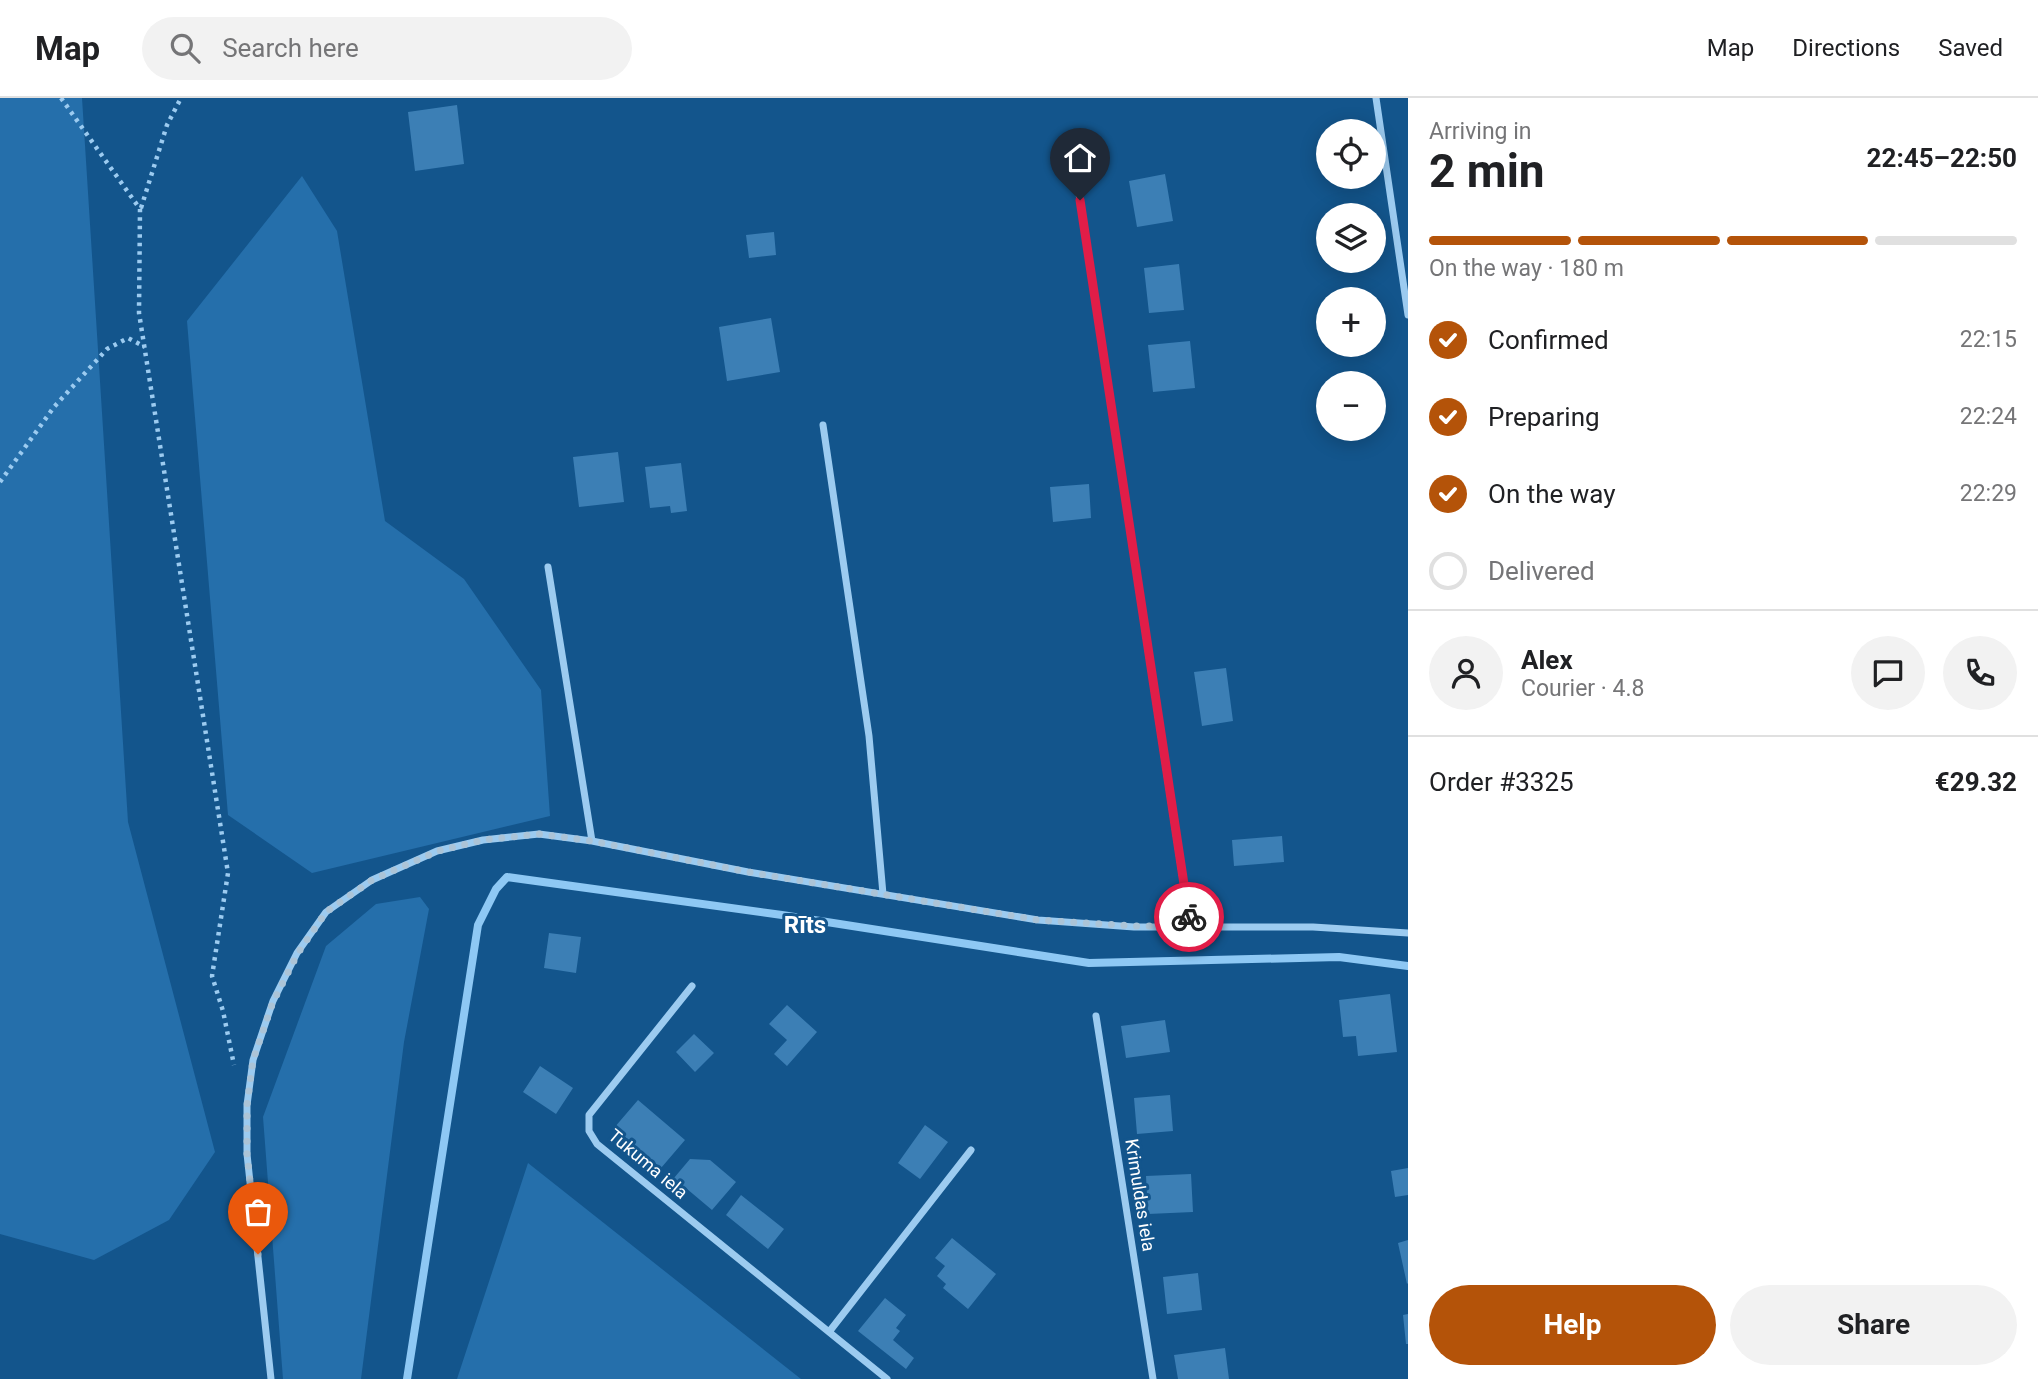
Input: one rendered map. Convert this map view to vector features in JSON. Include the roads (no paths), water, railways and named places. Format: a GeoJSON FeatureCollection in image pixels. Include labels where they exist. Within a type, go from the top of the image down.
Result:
{"type":"FeatureCollection","features":[{"type":"Feature","properties":{"kind":"street"},"geometry":{"type":"LineString","coordinates":[[1376,98],[1408,315]]}},
{"type":"Feature","properties":{"kind":"street"},"geometry":{"type":"LineString","coordinates":[[1076,174],[1191,926]]}},
{"type":"Feature","properties":{"kind":"street"},"geometry":{"type":"LineString","coordinates":[[823,425],[869,736],[883,894]]}},
{"type":"Feature","properties":{"kind":"street"},"geometry":{"type":"LineString","coordinates":[[548,567],[592,841]]}},
{"type":"Feature","properties":{"kind":"street"},"geometry":{"type":"LineString","coordinates":[[271,1379],[247,1154],[247,1105],[253,1060],[273,1002],[298,953],[326,912],[372,880],[438,851],[483,840],[539,834],[592,841],[748,872],[1038,920],[1134,926],[1313,927],[1408,933]]}},
{"type":"Feature","properties":{"kind":"street","name":"Tukuma iela"},"geometry":{"type":"LineString","coordinates":[[692,986],[589,1115],[589,1131],[597,1144],[887,1379]]}},
{"type":"Feature","properties":{"kind":"street","name":"Krimuldas iela"},"geometry":{"type":"LineString","coordinates":[[1096,1016],[1153,1379]]}},
{"type":"Feature","properties":{"kind":"street"},"geometry":{"type":"LineString","coordinates":[[829,1332],[971,1150]]}},
{"type":"Feature","properties":{"kind":"waterway"},"geometry":{"type":"LineString","coordinates":[[407,1379],[478,925],[496,889],[507,877],[782,915],[1089,963],[1339,957],[1408,966]]}},
{"type":"Feature","properties":{"kind":"district","name":"Rīts"},"geometry":{"type":"Point","coordinates":[805,925]}}]}
